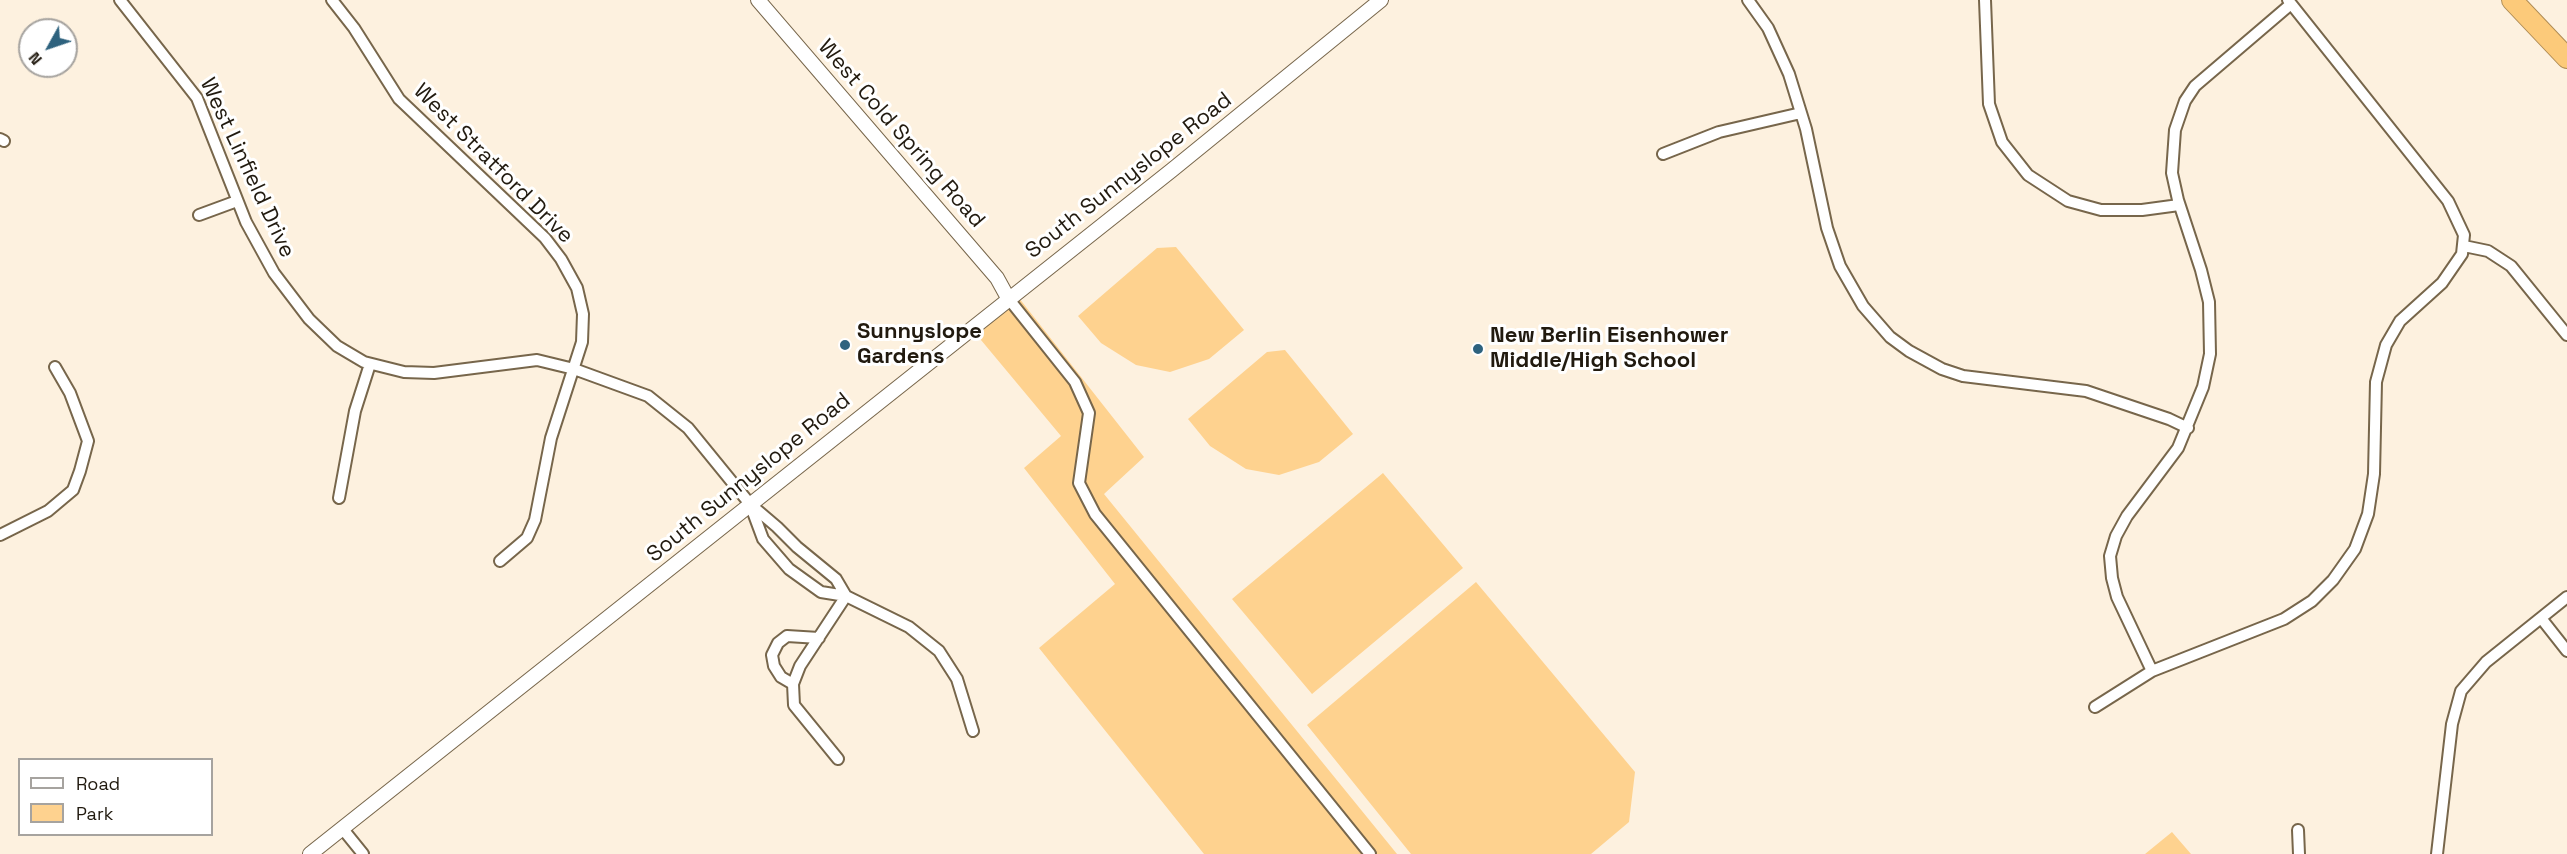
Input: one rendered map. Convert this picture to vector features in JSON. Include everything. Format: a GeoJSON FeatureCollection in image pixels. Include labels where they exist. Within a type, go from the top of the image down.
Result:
{"type":"FeatureCollection","features":[{"type":"Feature","properties":{"kind":"highway"},"geometry":{"type":"LineString","coordinates":[[2512,0],[2567,58]]}},
{"type":"Feature","properties":{"kind":"street","name":"West Linfield Drive"},"geometry":{"type":"LineString","coordinates":[[120,0],[196,98],[237,201],[262,254],[294,301],[337,346],[370,364],[404,372],[422,373],[537,360],[574,369],[633,389],[660,404],[678,418],[705,446],[750,504],[777,526],[797,548],[836,579],[846,596]]}},
{"type":"Feature","properties":{"kind":"street","name":"West Stratford Drive"},"geometry":{"type":"LineString","coordinates":[[332,0],[354,28],[390,87],[406,108],[545,238],[561,259],[577,288],[583,314],[582,342],[551,438],[535,520],[522,544],[500,561]]}},
{"type":"Feature","properties":{"kind":"street","name":"West Cold Spring Road"},"geometry":{"type":"LineString","coordinates":[[758,0],[997,278],[1008,298]]}},
{"type":"Feature","properties":{"kind":"street","name":"South Sunnyslope Road"},"geometry":{"type":"LineString","coordinates":[[310,854],[1172,170],[1381,0]]}},
{"type":"Feature","properties":{"kind":"street"},"geometry":{"type":"LineString","coordinates":[[1748,0],[1778,46],[1801,113],[1827,228],[1840,266],[1863,306],[1890,337],[1909,351],[1942,369],[1963,376],[2086,391],[2169,419],[2188,428]]}},
{"type":"Feature","properties":{"kind":"street"},"geometry":{"type":"LineString","coordinates":[[1985,0],[1989,104],[2002,142],[2028,175],[2055,194],[2092,208],[2125,211],[2179,205]]}},
{"type":"Feature","properties":{"kind":"street"},"geometry":{"type":"LineString","coordinates":[[2096,707],[2152,671],[2284,619],[2319,595],[2347,562],[2362,534],[2372,497],[2376,382],[2383,352],[2391,333],[2400,321],[2442,283],[2453,269],[2464,246],[2464,235],[2448,201],[2289,2],[2195,86],[2186,101],[2175,130],[2172,173],[2179,205],[2201,270],[2209,302],[2211,330],[2208,369],[2188,428],[2174,456],[2127,516],[2116,536],[2110,556],[2117,597],[2152,671]]}},
{"type":"Feature","properties":{"kind":"street"},"geometry":{"type":"LineString","coordinates":[[1663,154],[1719,132],[1801,113]]}},
{"type":"Feature","properties":{"kind":"street"},"geometry":{"type":"LineString","coordinates":[[199,215],[237,201]]}},
{"type":"Feature","properties":{"kind":"street"},"geometry":{"type":"LineString","coordinates":[[2464,246],[2488,251],[2511,266],[2567,335]]}},
{"type":"Feature","properties":{"kind":"street"},"geometry":{"type":"LineString","coordinates":[[1008,298],[1075,382],[1089,413],[1079,483],[1095,514],[1370,854]]}},
{"type":"Feature","properties":{"kind":"street"},"geometry":{"type":"LineString","coordinates":[[339,498],[355,411],[370,364]]}},
{"type":"Feature","properties":{"kind":"street"},"geometry":{"type":"LineString","coordinates":[[0,535],[48,511],[73,490],[80,471],[88,441],[70,393],[55,367]]}},
{"type":"Feature","properties":{"kind":"street","name":"West Linfield Drive"},"geometry":{"type":"LineString","coordinates":[[750,504],[763,539],[789,569],[821,592],[846,596],[909,627],[939,651],[957,679],[973,731]]}},
{"type":"Feature","properties":{"kind":"street"},"geometry":{"type":"LineString","coordinates":[[838,759],[794,705],[793,684],[800,666],[846,596]]}},
{"type":"Feature","properties":{"kind":"street"},"geometry":{"type":"LineString","coordinates":[[2437,854],[2452,724],[2458,699],[2472,675],[2567,597]]}},
{"type":"Feature","properties":{"kind":"street"},"geometry":{"type":"LineString","coordinates":[[2541,618],[2567,651]]}},
{"type":"Feature","properties":{"kind":"street"},"geometry":{"type":"LineString","coordinates":[[793,684],[781,677],[774,666],[772,655],[778,643],[787,636],[819,638]]}},
{"type":"Feature","properties":{"kind":"street"},"geometry":{"type":"LineString","coordinates":[[342,828],[363,854]]}},
{"type":"Feature","properties":{"kind":"street"},"geometry":{"type":"LineString","coordinates":[[2298,830],[2299,854]]}},
{"type":"Feature","properties":{"kind":"green space"},"geometry":{"type":"Polygon","coordinates":[[[1176,247],[1244,330],[1209,359],[1170,372],[1136,365],[1101,343],[1078,316],[1157,248],[1176,247]]]}},
{"type":"Feature","properties":{"kind":"green space"},"geometry":{"type":"Polygon","coordinates":[[[1015,293],[1144,457],[1104,494],[1397,854],[1204,854],[1039,648],[1115,584],[1024,468],[1061,436],[971,328],[1015,293]]]}},
{"type":"Feature","properties":{"kind":"green space"},"geometry":{"type":"Polygon","coordinates":[[[1285,350],[1353,434],[1319,462],[1279,475],[1246,469],[1210,446],[1188,419],[1267,352],[1285,350]]]}},
{"type":"Feature","properties":{"kind":"green space"},"geometry":{"type":"Polygon","coordinates":[[[1383,473],[1463,568],[1312,694],[1232,599],[1383,473]]]}},
{"type":"Feature","properties":{"kind":"green space"},"geometry":{"type":"Polygon","coordinates":[[[1476,582],[1635,772],[1629,822],[1591,854],[1411,854],[1307,725],[1476,582]]]}},
{"type":"Feature","properties":{"kind":"green space"},"geometry":{"type":"Polygon","coordinates":[[[2172,832],[2191,854],[2145,854],[2172,832]]]}},
{"type":"Feature","properties":{"kind":"place","name":"Sunnyslope Gardens"},"geometry":{"type":"Point","coordinates":[845,345]}},
{"type":"Feature","properties":{"kind":"place","name":"New Berlin Eisenhower Middle/High School"},"geometry":{"type":"Point","coordinates":[1478,349]}}]}
